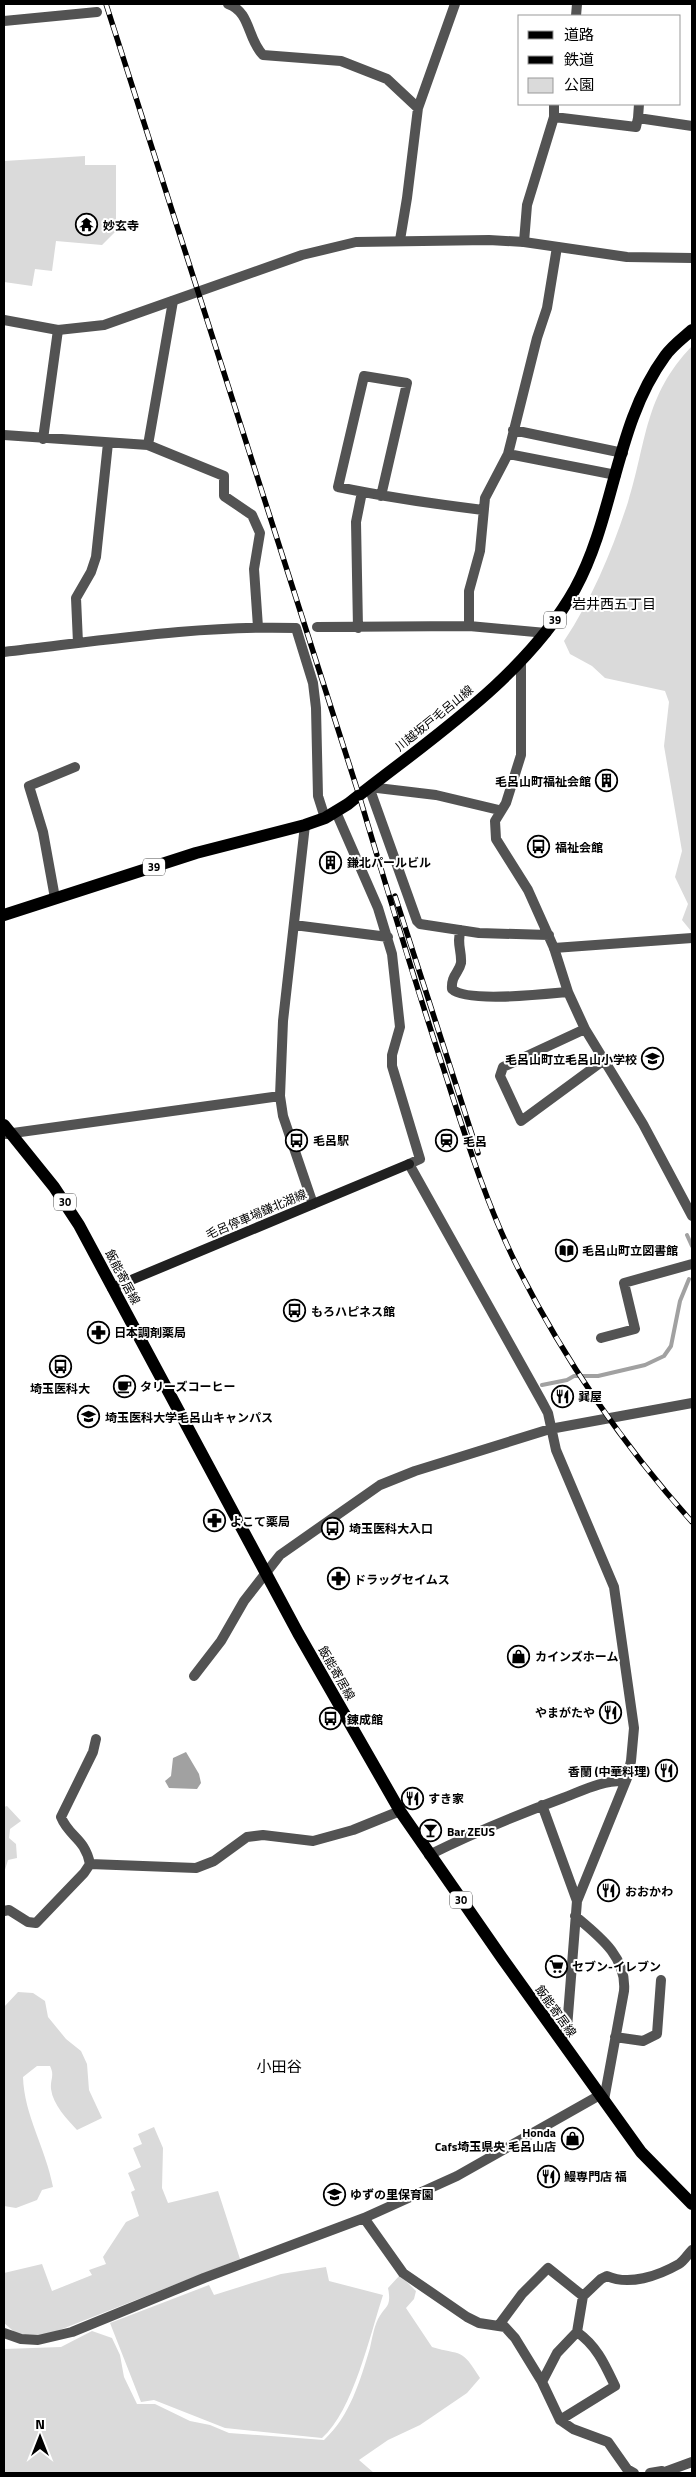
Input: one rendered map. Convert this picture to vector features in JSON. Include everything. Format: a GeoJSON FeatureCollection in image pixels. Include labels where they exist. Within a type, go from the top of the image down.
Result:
{"type":"FeatureCollection","features":[{"type":"Feature","properties":{"kind":"main road","name":"川越坂戸毛呂山線"},"geometry":{"type":"LineString","coordinates":[[4,915],[196,853],[305,825],[331,815],[490,690],[521,662],[546,633],[575,589],[595,547],[623,452],[643,394],[652,375],[666,354],[692,330]]}},
{"type":"Feature","properties":{"kind":"main road","name":"飯能寄居線"},"geometry":{"type":"LineString","coordinates":[[6,1131],[42,1170],[70,1211],[265,1572],[400,1811],[561,2042],[641,2152],[692,2204]]}},
{"type":"Feature","properties":{"kind":"main road","name":"毛呂停車場鎌北湖線"},"geometry":{"type":"LineString","coordinates":[[112,1288],[409,1164]]}},
{"type":"Feature","properties":{"kind":"street"},"geometry":{"type":"LineString","coordinates":[[228,4],[237,7],[243,13],[255,47],[263,55],[341,61],[386,79],[418,108]]}},
{"type":"Feature","properties":{"kind":"street"},"geometry":{"type":"LineString","coordinates":[[400,240],[408,198],[418,108],[454,4]]}},
{"type":"Feature","properties":{"kind":"street"},"geometry":{"type":"LineString","coordinates":[[4,21],[97,12]]}},
{"type":"Feature","properties":{"kind":"street"},"geometry":{"type":"LineString","coordinates":[[524,242],[527,205],[554,118],[554,105]]}},
{"type":"Feature","properties":{"kind":"street"},"geometry":{"type":"LineString","coordinates":[[554,118],[636,127],[639,105]]}},
{"type":"Feature","properties":{"kind":"street"},"geometry":{"type":"LineString","coordinates":[[638,118],[692,126]]}},
{"type":"Feature","properties":{"kind":"street"},"geometry":{"type":"LineString","coordinates":[[4,320],[58,330],[83,329],[104,325],[326,248],[356,242],[489,240],[524,242],[627,257],[692,258]]}},
{"type":"Feature","properties":{"kind":"street"},"geometry":{"type":"LineString","coordinates":[[469,626],[469,591],[480,551],[485,498],[508,454],[547,308],[557,247]]}},
{"type":"Feature","properties":{"kind":"street"},"geometry":{"type":"LineString","coordinates":[[148,445],[173,301]]}},
{"type":"Feature","properties":{"kind":"street"},"geometry":{"type":"LineString","coordinates":[[43,439],[58,330]]}},
{"type":"Feature","properties":{"kind":"street"},"geometry":{"type":"LineString","coordinates":[[381,496],[407,384],[364,376],[338,487],[381,496],[483,510]]}},
{"type":"Feature","properties":{"kind":"street"},"geometry":{"type":"LineString","coordinates":[[513,430],[623,452]]}},
{"type":"Feature","properties":{"kind":"street"},"geometry":{"type":"LineString","coordinates":[[4,436],[148,445],[224,476],[224,496],[252,515],[260,533],[254,569],[258,627]]}},
{"type":"Feature","properties":{"kind":"street"},"geometry":{"type":"LineString","coordinates":[[78,643],[76,598],[91,572],[96,557],[108,443]]}},
{"type":"Feature","properties":{"kind":"street"},"geometry":{"type":"LineString","coordinates":[[508,454],[616,475]]}},
{"type":"Feature","properties":{"kind":"street"},"geometry":{"type":"LineString","coordinates":[[358,628],[356,522],[362,492]]}},
{"type":"Feature","properties":{"kind":"street"},"geometry":{"type":"LineString","coordinates":[[317,627],[469,626],[546,633]]}},
{"type":"Feature","properties":{"kind":"street"},"geometry":{"type":"LineString","coordinates":[[4,652],[78,643],[258,627],[296,628],[313,683],[316,708],[318,796],[331,815],[365,877],[388,937],[400,1011],[400,1027],[392,1054],[392,1066],[420,1159],[409,1164],[542,1400],[548,1413],[556,1450],[614,1587],[634,1728],[631,1761],[625,1781],[577,1901],[568,2028],[561,2042]]}},
{"type":"Feature","properties":{"kind":"street"},"geometry":{"type":"LineString","coordinates":[[521,662],[521,754],[506,803],[499,810],[495,821],[496,839],[528,890],[554,948],[568,992],[584,1029],[643,1124],[692,1216]]}},
{"type":"Feature","properties":{"kind":"street"},"geometry":{"type":"LineString","coordinates":[[55,898],[43,832],[29,786],[75,767]]}},
{"type":"Feature","properties":{"kind":"street"},"geometry":{"type":"LineString","coordinates":[[499,810],[436,795],[369,787],[417,921],[420,924],[461,930],[548,935]]}},
{"type":"Feature","properties":{"kind":"street"},"geometry":{"type":"LineString","coordinates":[[305,825],[283,1021],[280,1096],[284,1116],[313,1204]]}},
{"type":"Feature","properties":{"kind":"street"},"geometry":{"type":"LineString","coordinates":[[294,925],[388,937]]}},
{"type":"Feature","properties":{"kind":"street"},"geometry":{"type":"LineString","coordinates":[[461,930],[458,939],[461,963],[452,980],[452,989],[457,994],[476,997],[568,992]]}},
{"type":"Feature","properties":{"kind":"street"},"geometry":{"type":"LineString","coordinates":[[554,948],[692,938]]}},
{"type":"Feature","properties":{"kind":"street"},"geometry":{"type":"LineString","coordinates":[[584,1029],[503,1067],[500,1076],[520,1120],[604,1060]]}},
{"type":"Feature","properties":{"kind":"street"},"geometry":{"type":"LineString","coordinates":[[6,1131],[280,1096]]}},
{"type":"Feature","properties":{"kind":"street"},"geometry":{"type":"LineString","coordinates":[[601,1338],[635,1329],[624,1283],[692,1264]]}},
{"type":"Feature","properties":{"kind":"street"},"geometry":{"type":"LineString","coordinates":[[194,1676],[221,1641],[244,1601],[280,1555],[380,1485],[415,1471],[550,1429],[692,1403]]}},
{"type":"Feature","properties":{"kind":"street"},"geometry":{"type":"LineString","coordinates":[[90,1864],[82,1842],[64,1824],[61,1817],[93,1752],[96,1739]]}},
{"type":"Feature","properties":{"kind":"street"},"geometry":{"type":"LineString","coordinates":[[429,1855],[472,1833],[542,1806],[609,1781],[625,1781]]}},
{"type":"Feature","properties":{"kind":"street"},"geometry":{"type":"LineString","coordinates":[[542,1806],[577,1901]]}},
{"type":"Feature","properties":{"kind":"street"},"geometry":{"type":"LineString","coordinates":[[90,1864],[196,1868],[214,1861],[247,1838],[264,1835],[313,1841],[353,1830],[400,1811]]}},
{"type":"Feature","properties":{"kind":"street"},"geometry":{"type":"LineString","coordinates":[[4,1912],[8,1910],[32,1924],[36,1923],[84,1873],[90,1864]]}},
{"type":"Feature","properties":{"kind":"street"},"geometry":{"type":"LineString","coordinates":[[4,2333],[21,2339],[38,2340],[72,2332],[204,2278],[364,2218],[457,2176],[602,2098],[616,2038],[624,1991],[623,1973],[619,1960],[600,1937],[575,1916]]}},
{"type":"Feature","properties":{"kind":"street"},"geometry":{"type":"LineString","coordinates":[[616,2038],[643,2041],[657,2034],[661,1980]]}},
{"type":"Feature","properties":{"kind":"street"},"geometry":{"type":"LineString","coordinates":[[364,2218],[402,2273],[480,2323],[505,2327],[515,2338],[542,2382],[560,2420],[573,2429],[608,2442],[627,2470],[634,2473]]}},
{"type":"Feature","properties":{"kind":"street"},"geometry":{"type":"LineString","coordinates":[[542,2382],[557,2353],[577,2332],[583,2296],[600,2278],[607,2276],[618,2281],[637,2280],[681,2264],[692,2250]]}},
{"type":"Feature","properties":{"kind":"street"},"geometry":{"type":"LineString","coordinates":[[499,2325],[522,2294],[548,2268],[583,2296]]}},
{"type":"Feature","properties":{"kind":"street"},"geometry":{"type":"LineString","coordinates":[[560,2420],[615,2386],[600,2355],[577,2332]]}},
{"type":"Feature","properties":{"kind":"street"},"geometry":{"type":"LineString","coordinates":[[650,2473],[662,2472],[692,2462]]}},
{"type":"Feature","properties":{"kind":"green space"},"geometry":{"type":"Polygon","coordinates":[[[85,156],[85,165],[116,165],[116,231],[102,245],[56,241],[52,271],[35,269],[32,286],[4,282],[4,161],[85,156]]]}},
{"type":"Feature","properties":{"kind":"green space"},"geometry":{"type":"Polygon","coordinates":[[[692,346],[691,931],[682,920],[688,904],[675,877],[682,851],[664,746],[669,702],[665,691],[605,678],[592,666],[570,654],[564,641],[584,608],[615,538],[628,502],[649,420],[656,401],[664,383],[692,346]]]}},
{"type":"Feature","properties":{"kind":"green space"},"geometry":{"type":"Polygon","coordinates":[[[7,1806],[21,1821],[10,1829],[9,1838],[16,1844],[17,1858],[8,1860],[4,1873],[4,1807],[7,1806]]]}},
{"type":"Feature","properties":{"kind":"green space"},"geometry":{"type":"Polygon","coordinates":[[[18,1992],[33,1993],[45,2001],[48,2017],[66,2039],[81,2051],[87,2064],[89,2090],[102,2118],[77,2130],[54,2101],[51,2089],[52,2075],[50,2066],[37,2066],[23,2077],[27,2105],[46,2159],[53,2187],[42,2190],[37,2200],[16,2208],[4,2206],[4,2007],[18,1992]]]}},
{"type":"Feature","properties":{"kind":"green space"},"geometry":{"type":"Polygon","coordinates":[[[154,2127],[163,2148],[162,2188],[168,2203],[218,2191],[240,2259],[52,2333],[38,2336],[18,2335],[4,2323],[4,2273],[42,2264],[52,2291],[92,2275],[89,2270],[106,2264],[103,2257],[126,2222],[139,2216],[131,2192],[135,2190],[128,2173],[141,2167],[133,2148],[142,2144],[138,2134],[154,2127]]]}},
{"type":"Feature","properties":{"kind":"green space"},"geometry":{"type":"Polygon","coordinates":[[[326,2267],[329,2281],[383,2295],[366,2351],[343,2410],[333,2426],[322,2438],[225,2428],[154,2400],[141,2402],[110,2323],[209,2285],[214,2295],[281,2274],[326,2267]]]}},
{"type":"Feature","properties":{"kind":"green space"},"geometry":{"type":"Polygon","coordinates":[[[400,2275],[416,2291],[414,2299],[406,2308],[432,2347],[460,2354],[469,2361],[480,2378],[467,2393],[420,2425],[388,2440],[359,2460],[374,2473],[4,2473],[4,2349],[61,2347],[92,2331],[112,2338],[120,2355],[124,2377],[137,2404],[155,2404],[190,2421],[210,2425],[229,2433],[324,2440],[341,2420],[353,2397],[370,2348],[374,2329],[388,2303],[388,2288],[400,2275]]]}},
{"type":"Feature","properties":{"kind":"shaded area"},"geometry":{"type":"Polygon","coordinates":[[[186,1752],[199,1774],[201,1783],[197,1789],[169,1788],[165,1781],[171,1776],[173,1758],[186,1752]]]}},
{"type":"Feature","properties":{"kind":"waterway"},"geometry":{"type":"LineString","coordinates":[[687,1235],[692,1246]]}},
{"type":"Feature","properties":{"kind":"waterway"},"geometry":{"type":"LineString","coordinates":[[542,1385],[567,1380],[574,1376],[598,1376],[645,1365],[664,1356],[671,1346],[680,1301],[689,1279]]}},
{"type":"Feature","properties":{"kind":"railway"},"geometry":{"type":"LineString","coordinates":[[106,4],[359,795],[421,999],[486,1194],[518,1268],[575,1368],[619,1432],[692,1522]]}},
{"type":"Feature","properties":{"kind":"railway"},"geometry":{"type":"LineString","coordinates":[[395,896],[478,1153]]}},
{"type":"Feature","properties":{"kind":"place","name":"妙玄寺"},"geometry":{"type":"Point","coordinates":[87,225]}},
{"type":"Feature","properties":{"kind":"place","name":"毛呂山町福祉会館"},"geometry":{"type":"Point","coordinates":[607,781]}},
{"type":"Feature","properties":{"kind":"place","name":"福祉会館"},"geometry":{"type":"Point","coordinates":[539,847]}},
{"type":"Feature","properties":{"kind":"place","name":"鎌北パールビル"},"geometry":{"type":"Point","coordinates":[331,862]}},
{"type":"Feature","properties":{"kind":"place","name":"毛呂山町立毛呂山小学校"},"geometry":{"type":"Point","coordinates":[653,1059]}},
{"type":"Feature","properties":{"kind":"place","name":"毛呂駅"},"geometry":{"type":"Point","coordinates":[297,1140]}},
{"type":"Feature","properties":{"kind":"place","name":"毛呂"},"geometry":{"type":"Point","coordinates":[447,1141]}},
{"type":"Feature","properties":{"kind":"place","name":"毛呂山町立図書館"},"geometry":{"type":"Point","coordinates":[566,1250]}},
{"type":"Feature","properties":{"kind":"place","name":"もろハピネス館"},"geometry":{"type":"Point","coordinates":[295,1311]}},
{"type":"Feature","properties":{"kind":"place","name":"日本調剤薬局"},"geometry":{"type":"Point","coordinates":[98,1332]}},
{"type":"Feature","properties":{"kind":"place","name":"埼玉医科大"},"geometry":{"type":"Point","coordinates":[60,1367]}},
{"type":"Feature","properties":{"kind":"place","name":"タリーズコーヒー"},"geometry":{"type":"Point","coordinates":[124,1386]}},
{"type":"Feature","properties":{"kind":"place","name":"巽屋"},"geometry":{"type":"Point","coordinates":[562,1396]}},
{"type":"Feature","properties":{"kind":"place","name":"埼玉医科大学毛呂山キャンパス"},"geometry":{"type":"Point","coordinates":[89,1417]}},
{"type":"Feature","properties":{"kind":"place","name":"よこて薬局"},"geometry":{"type":"Point","coordinates":[214,1521]}},
{"type":"Feature","properties":{"kind":"place","name":"埼玉医科大入口"},"geometry":{"type":"Point","coordinates":[333,1528]}},
{"type":"Feature","properties":{"kind":"place","name":"ドラッグセイムス"},"geometry":{"type":"Point","coordinates":[338,1579]}},
{"type":"Feature","properties":{"kind":"place","name":"カインズホーム"},"geometry":{"type":"Point","coordinates":[519,1656]}},
{"type":"Feature","properties":{"kind":"place","name":"やまがたや"},"geometry":{"type":"Point","coordinates":[611,1712]}},
{"type":"Feature","properties":{"kind":"place","name":"錬成館"},"geometry":{"type":"Point","coordinates":[331,1719]}},
{"type":"Feature","properties":{"kind":"place","name":"香蘭 (中華料理)"},"geometry":{"type":"Point","coordinates":[666,1771]}},
{"type":"Feature","properties":{"kind":"place","name":"すき家"},"geometry":{"type":"Point","coordinates":[412,1798]}},
{"type":"Feature","properties":{"kind":"place","name":"Bar ZEUS"},"geometry":{"type":"Point","coordinates":[431,1831]}},
{"type":"Feature","properties":{"kind":"place","name":"おおかわ"},"geometry":{"type":"Point","coordinates":[609,1891]}},
{"type":"Feature","properties":{"kind":"place","name":"セブン-イレブン"},"geometry":{"type":"Point","coordinates":[556,1966]}},
{"type":"Feature","properties":{"kind":"place","name":"Honda Cafs埼玉県央 毛呂山店"},"geometry":{"type":"Point","coordinates":[572,2139]}},
{"type":"Feature","properties":{"kind":"place","name":"鰻専門店 福"},"geometry":{"type":"Point","coordinates":[548,2176]}},
{"type":"Feature","properties":{"kind":"place","name":"ゆずの里保育園"},"geometry":{"type":"Point","coordinates":[334,2194]}},
{"type":"Feature","properties":{"kind":"district","name":"岩井西五丁目"},"geometry":{"type":"Point","coordinates":[614,603]}},
{"type":"Feature","properties":{"kind":"district","name":"小田谷"},"geometry":{"type":"Point","coordinates":[279,2066]}}]}
